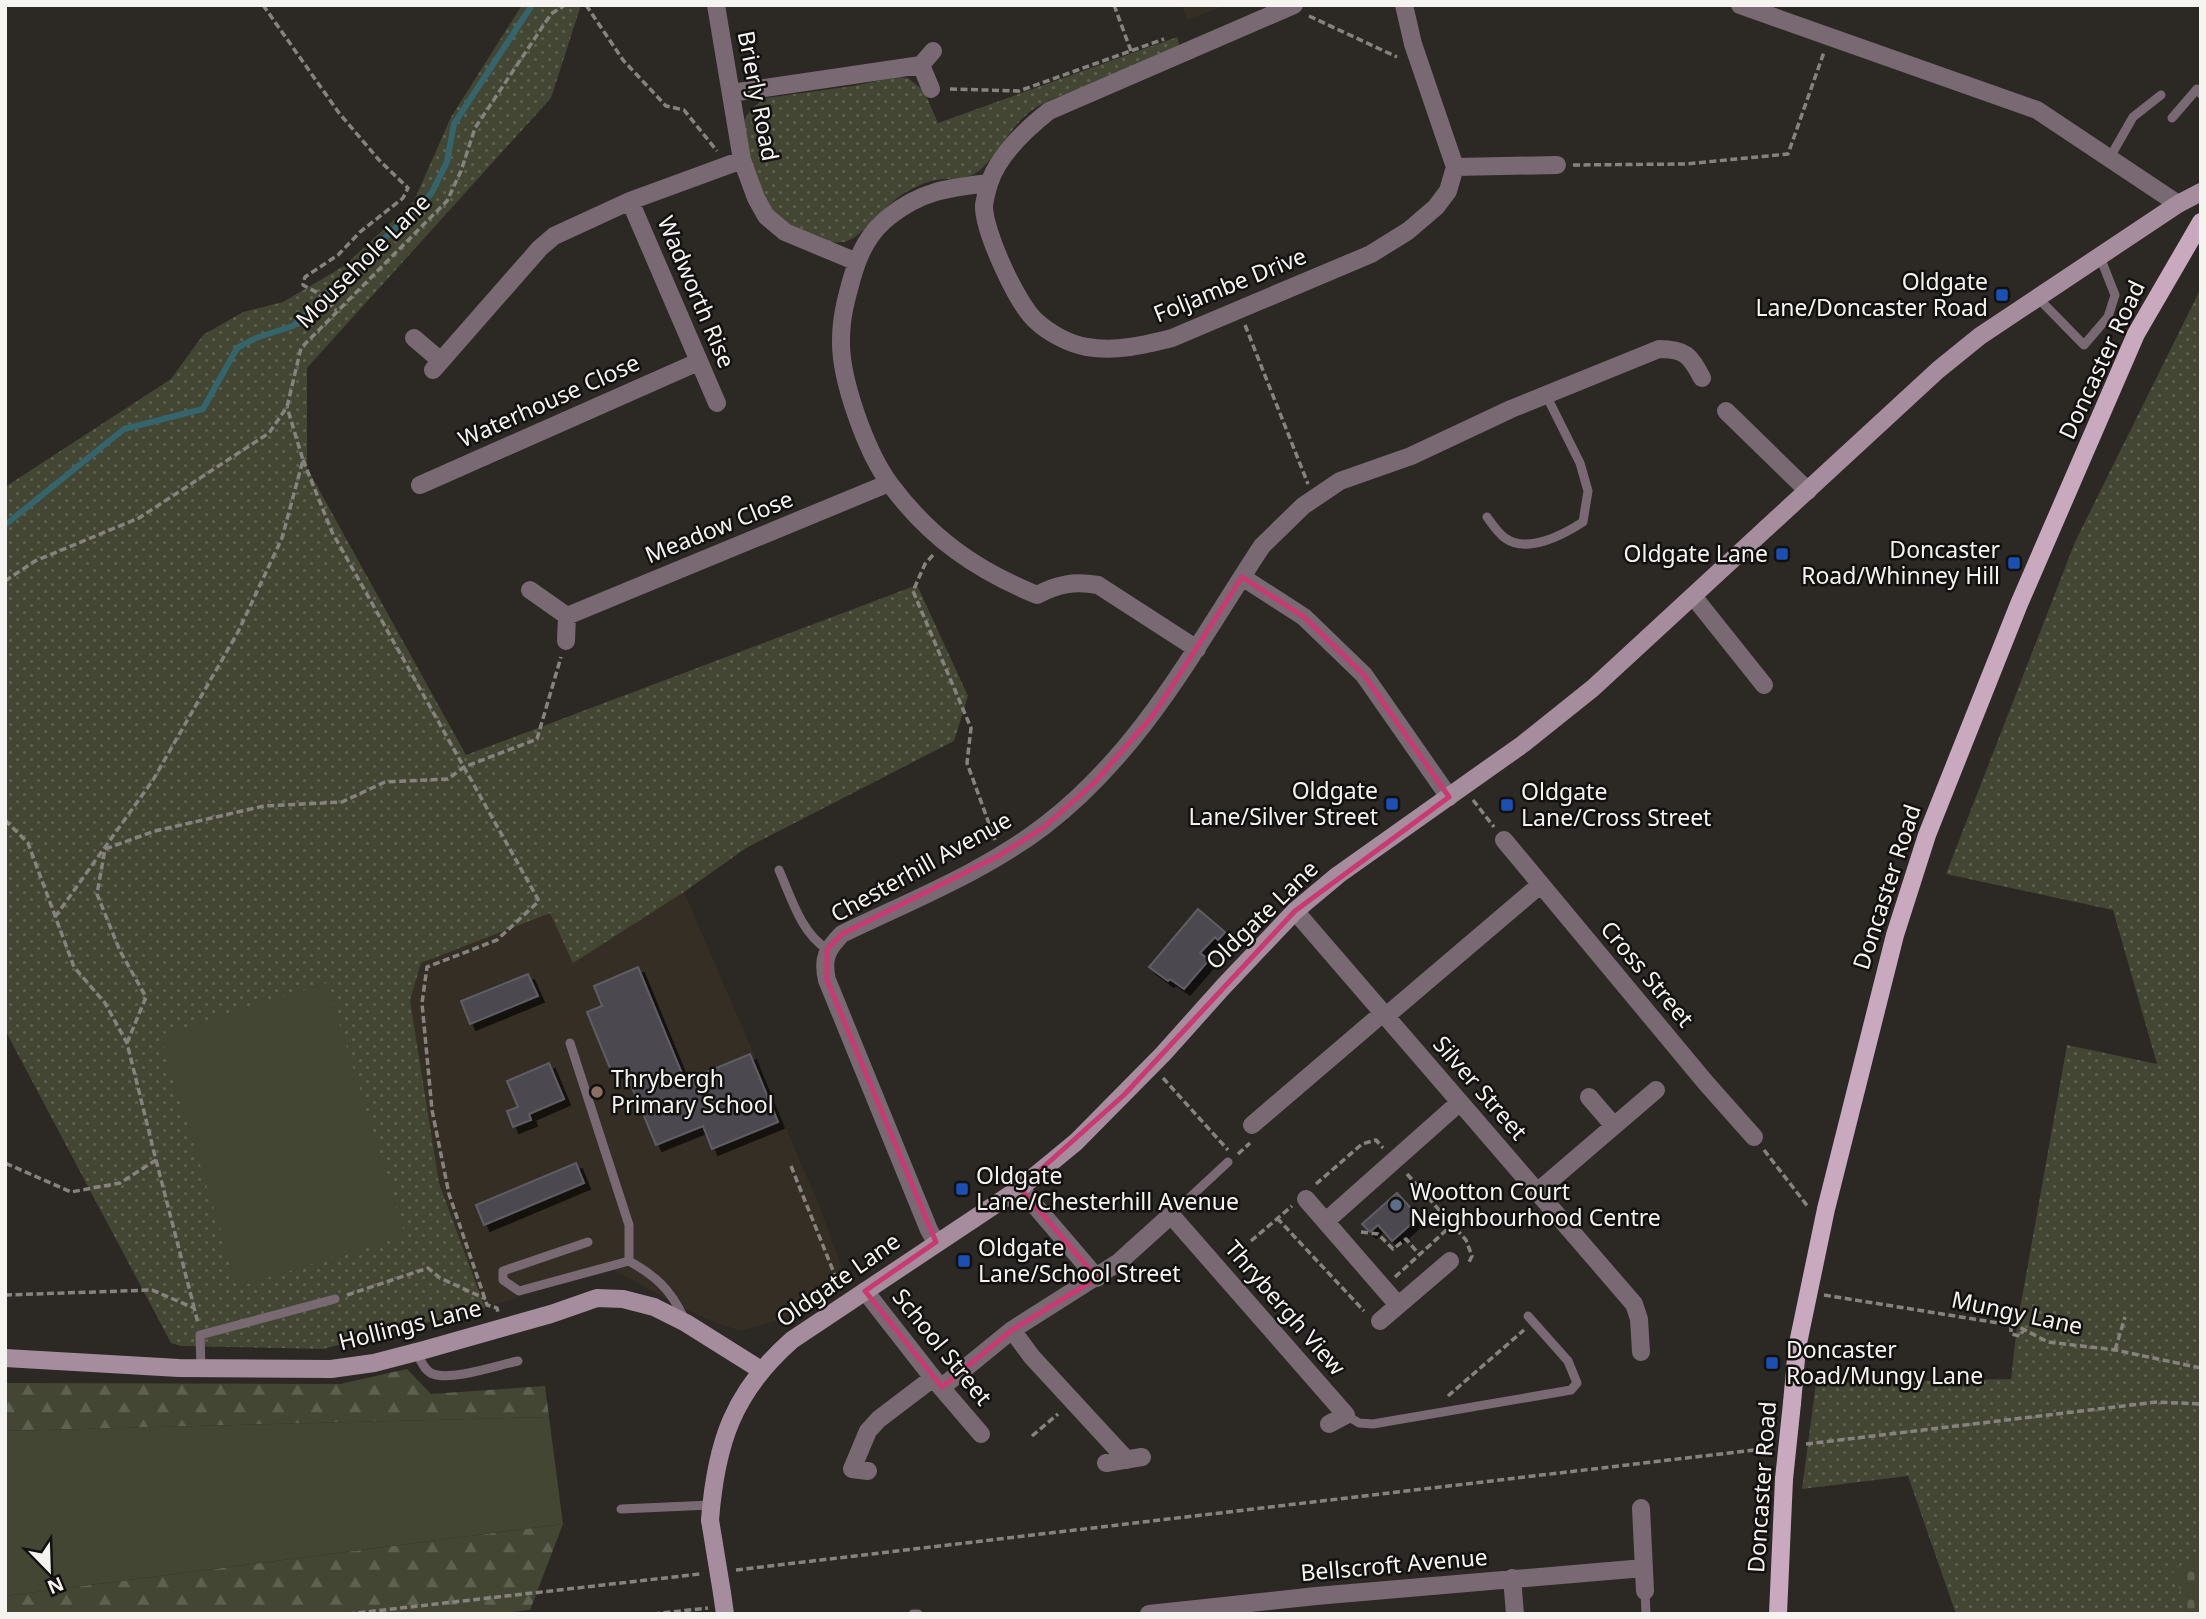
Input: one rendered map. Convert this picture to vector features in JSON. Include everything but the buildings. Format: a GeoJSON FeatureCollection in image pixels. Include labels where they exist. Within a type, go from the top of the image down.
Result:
{"type":"FeatureCollection","features":[{"type":"Feature","properties":{"kind":"main road","name":"Doncaster Road"},"geometry":{"type":"LineString","coordinates":[[1778,1614],[1784,1479],[1797,1348],[1826,1209],[1895,935],[1927,835],[2020,604],[2136,334],[2201,222]]}},
{"type":"Feature","properties":{"kind":"street","name":"Brierly Road"},"geometry":{"type":"LineString","coordinates":[[716,5],[742,160],[756,198],[766,216],[785,232],[857,262]]}},
{"type":"Feature","properties":{"kind":"street"},"geometry":{"type":"LineString","coordinates":[[1404,5],[1421,68],[1455,167],[1556,165]]}},
{"type":"Feature","properties":{"kind":"street"},"geometry":{"type":"LineString","coordinates":[[1740,5],[2036,110],[2178,204]]}},
{"type":"Feature","properties":{"kind":"street","name":"Foljambe Drive"},"geometry":{"type":"LineString","coordinates":[[1292,6],[1049,111],[1026,129],[1005,155],[989,183],[984,207],[992,239],[1021,304],[1036,321],[1058,337],[1086,347],[1141,346],[1172,338],[1371,254],[1408,231],[1436,207],[1448,191],[1455,167]]}},
{"type":"Feature","properties":{"kind":"street"},"geometry":{"type":"LineString","coordinates":[[731,93],[920,65],[933,51]]}},
{"type":"Feature","properties":{"kind":"street"},"geometry":{"type":"LineString","coordinates":[[920,65],[932,89]]}},
{"type":"Feature","properties":{"kind":"street"},"geometry":{"type":"LineString","coordinates":[[414,338],[437,366],[540,248],[554,236],[630,201],[742,160]]}},
{"type":"Feature","properties":{"kind":"street"},"geometry":{"type":"LineString","coordinates":[[989,183],[941,189],[915,200],[889,216],[868,237],[857,262],[844,307],[841,343],[847,384],[865,438],[889,483],[943,541],[985,572],[1037,595],[1055,585],[1080,582],[1098,585],[1197,649]]}},
{"type":"Feature","properties":{"kind":"street","name":"Oldgate Lane"},"geometry":{"type":"LineString","coordinates":[[724,1604],[711,1513],[718,1455],[727,1428],[761,1370],[792,1340],[1020,1188],[1076,1142],[1152,1066],[1295,911],[1338,875],[1523,744],[1593,688],[1938,370],[1980,336],[2178,204],[2201,192]]}},
{"type":"Feature","properties":{"kind":"street","name":"Wadworth Rise"},"geometry":{"type":"LineString","coordinates":[[630,201],[717,403]]}},
{"type":"Feature","properties":{"kind":"street","name":"Chesterhill Avenue"},"geometry":{"type":"LineString","coordinates":[[936,1242],[827,980],[824,965],[827,949],[842,934],[1000,855],[1044,827],[1095,782],[1154,714],[1262,546],[1284,522],[1340,481],[1411,456],[1511,409],[1659,349],[1676,349],[1686,355],[1702,379]]}},
{"type":"Feature","properties":{"kind":"street","name":"Waterhouse Close"},"geometry":{"type":"LineString","coordinates":[[419,485],[698,362]]}},
{"type":"Feature","properties":{"kind":"street"},"geometry":{"type":"LineString","coordinates":[[1726,411],[1808,491]]}},
{"type":"Feature","properties":{"kind":"street","name":"Meadow Close"},"geometry":{"type":"LineString","coordinates":[[567,616],[889,483]]}},
{"type":"Feature","properties":{"kind":"street"},"geometry":{"type":"LineString","coordinates":[[1242,576],[1304,617],[1364,675],[1456,792]]}},
{"type":"Feature","properties":{"kind":"street"},"geometry":{"type":"LineString","coordinates":[[530,590],[567,616],[566,641]]}},
{"type":"Feature","properties":{"kind":"street"},"geometry":{"type":"LineString","coordinates":[[1693,596],[1764,685]]}},
{"type":"Feature","properties":{"kind":"street","name":"Cross Street"},"geometry":{"type":"LineString","coordinates":[[1504,840],[1754,1138]]}},
{"type":"Feature","properties":{"kind":"street"},"geometry":{"type":"LineString","coordinates":[[1252,1125],[1540,885]]}},
{"type":"Feature","properties":{"kind":"street","name":"Silver Street"},"geometry":{"type":"LineString","coordinates":[[1295,911],[1634,1304],[1639,1319],[1641,1352]]}},
{"type":"Feature","properties":{"kind":"street"},"geometry":{"type":"LineString","coordinates":[[1537,1192],[1656,1090]]}},
{"type":"Feature","properties":{"kind":"street"},"geometry":{"type":"LineString","coordinates":[[1589,1097],[1614,1126]]}},
{"type":"Feature","properties":{"kind":"street"},"geometry":{"type":"LineString","coordinates":[[1326,1221],[1460,1102]]}},
{"type":"Feature","properties":{"kind":"street"},"geometry":{"type":"LineString","coordinates":[[1020,1188],[1097,1278]]}},
{"type":"Feature","properties":{"kind":"street"},"geometry":{"type":"LineString","coordinates":[[1306,1199],[1398,1305]]}},
{"type":"Feature","properties":{"kind":"street"},"geometry":{"type":"LineString","coordinates":[[868,1471],[852,1469],[869,1431],[879,1419],[1012,1330],[1097,1278],[1171,1215]]}},
{"type":"Feature","properties":{"kind":"street","name":"Thrybergh View"},"geometry":{"type":"LineString","coordinates":[[1171,1215],[1346,1415]]}},
{"type":"Feature","properties":{"kind":"street"},"geometry":{"type":"LineString","coordinates":[[1380,1321],[1450,1261]]}},
{"type":"Feature","properties":{"kind":"street","name":"School Street"},"geometry":{"type":"LineString","coordinates":[[865,1291],[981,1434]]}},
{"type":"Feature","properties":{"kind":"street","name":"Hollings Lane"},"geometry":{"type":"LineString","coordinates":[[5,1358],[201,1368],[331,1369],[374,1363],[416,1352],[551,1314],[597,1298],[623,1299],[654,1307],[686,1323],[761,1370]]}},
{"type":"Feature","properties":{"kind":"street"},"geometry":{"type":"LineString","coordinates":[[1012,1330],[1032,1357],[1073,1401],[1135,1459],[1106,1463]]}},
{"type":"Feature","properties":{"kind":"street"},"geometry":{"type":"LineString","coordinates":[[1329,1424],[1346,1415]]}},
{"type":"Feature","properties":{"kind":"street"},"geometry":{"type":"LineString","coordinates":[[1641,1508],[1645,1591]]}},
{"type":"Feature","properties":{"kind":"street","name":"Bellscroft Avenue"},"geometry":{"type":"LineString","coordinates":[[1149,1614],[1316,1605],[1512,1578],[1644,1568]]}},
{"type":"Feature","properties":{"kind":"street"},"geometry":{"type":"LineString","coordinates":[[1512,1578],[1515,1614]]}},
{"type":"Feature","properties":{"kind":"lane"},"geometry":{"type":"LineString","coordinates":[[2172,118],[2197,89],[2201,94]]}},
{"type":"Feature","properties":{"kind":"lane"},"geometry":{"type":"LineString","coordinates":[[2109,159],[2133,117],[2161,95]]}},
{"type":"Feature","properties":{"kind":"lane"},"geometry":{"type":"LineString","coordinates":[[2038,298],[2084,345],[2108,317],[2115,295],[2100,257]]}},
{"type":"Feature","properties":{"kind":"lane"},"geometry":{"type":"LineString","coordinates":[[1487,517],[1503,537],[1522,545],[1543,541],[1583,522],[1588,491],[1580,463],[1546,395]]}},
{"type":"Feature","properties":{"kind":"lane"},"geometry":{"type":"LineString","coordinates":[[779,870],[808,930],[817,942],[827,949]]}},
{"type":"Feature","properties":{"kind":"lane"},"geometry":{"type":"LineString","coordinates":[[570,1043],[629,1225],[629,1261]]}},
{"type":"Feature","properties":{"kind":"lane"},"geometry":{"type":"LineString","coordinates":[[1171,1215],[1231,1160]]}},
{"type":"Feature","properties":{"kind":"lane"},"geometry":{"type":"LineString","coordinates":[[588,1242],[503,1270],[503,1280],[519,1291],[629,1261],[651,1273],[673,1295],[686,1323]]}},
{"type":"Feature","properties":{"kind":"lane"},"geometry":{"type":"LineString","coordinates":[[201,1368],[200,1335],[335,1299]]}},
{"type":"Feature","properties":{"kind":"lane"},"geometry":{"type":"LineString","coordinates":[[1346,1415],[1359,1423],[1373,1424],[1572,1390],[1577,1383],[1568,1361],[1531,1319]]}},
{"type":"Feature","properties":{"kind":"lane"},"geometry":{"type":"LineString","coordinates":[[416,1352],[425,1368],[433,1374],[450,1376],[518,1361]]}},
{"type":"Feature","properties":{"kind":"lane"},"geometry":{"type":"LineString","coordinates":[[621,1509],[711,1513]]}},
{"type":"Feature","properties":{"kind":"lane"},"geometry":{"type":"LineString","coordinates":[[1645,1591],[1646,1614]]}},
{"type":"Feature","properties":{"kind":"path"},"geometry":{"type":"LineString","coordinates":[[262,5],[339,113],[379,160],[408,188],[403,198],[360,232],[338,255],[304,276],[303,285],[318,293],[337,310]]}},
{"type":"Feature","properties":{"kind":"path","name":"Mousehole Lane"},"geometry":{"type":"LineString","coordinates":[[5,581],[35,562],[139,518],[269,433],[287,407],[301,348],[447,201],[461,171],[475,128],[551,14],[565,5]]}},
{"type":"Feature","properties":{"kind":"path"},"geometry":{"type":"LineString","coordinates":[[586,5],[623,61],[666,106],[684,110],[716,148],[724,166]]}},
{"type":"Feature","properties":{"kind":"path"},"geometry":{"type":"LineString","coordinates":[[1114,5],[1131,51]]}},
{"type":"Feature","properties":{"kind":"path"},"geometry":{"type":"LineString","coordinates":[[1292,6],[1421,68]]}},
{"type":"Feature","properties":{"kind":"path"},"geometry":{"type":"LineString","coordinates":[[932,89],[1019,91],[1174,36]]}},
{"type":"Feature","properties":{"kind":"path"},"geometry":{"type":"LineString","coordinates":[[1556,165],[1685,164],[1788,154],[1830,37]]}},
{"type":"Feature","properties":{"kind":"path"},"geometry":{"type":"LineString","coordinates":[[1239,310],[1314,498]]}},
{"type":"Feature","properties":{"kind":"path"},"geometry":{"type":"LineString","coordinates":[[287,407],[303,460],[332,532],[539,901],[497,940],[428,967],[422,1003],[432,1110],[449,1194],[487,1305],[497,1308]]}},
{"type":"Feature","properties":{"kind":"path"},"geometry":{"type":"LineString","coordinates":[[55,917],[153,780],[238,632],[282,538],[303,460]]}},
{"type":"Feature","properties":{"kind":"path"},"geometry":{"type":"LineString","coordinates":[[943,541],[925,564],[913,591],[971,728],[967,762],[1000,855]]}},
{"type":"Feature","properties":{"kind":"path"},"geometry":{"type":"LineString","coordinates":[[105,849],[155,831],[264,806],[342,802],[385,782],[448,779],[464,767],[537,739],[566,641]]}},
{"type":"Feature","properties":{"kind":"path"},"geometry":{"type":"LineString","coordinates":[[1456,792],[1504,840]]}},
{"type":"Feature","properties":{"kind":"path"},"geometry":{"type":"LineString","coordinates":[[5,820],[28,843],[74,967],[105,1003],[127,1043],[200,1335]]}},
{"type":"Feature","properties":{"kind":"path"},"geometry":{"type":"LineString","coordinates":[[105,849],[97,894],[120,951],[146,997],[127,1043]]}},
{"type":"Feature","properties":{"kind":"path"},"geometry":{"type":"LineString","coordinates":[[1152,1066],[1231,1160]]}},
{"type":"Feature","properties":{"kind":"path"},"geometry":{"type":"LineString","coordinates":[[1754,1138],[1809,1208],[1826,1209]]}},
{"type":"Feature","properties":{"kind":"path"},"geometry":{"type":"LineString","coordinates":[[5,1163],[71,1192],[120,1183],[156,1160]]}},
{"type":"Feature","properties":{"kind":"path"},"geometry":{"type":"LineString","coordinates":[[791,1166],[841,1288],[820,1302],[830,1314]]}},
{"type":"Feature","properties":{"kind":"path"},"geometry":{"type":"LineString","coordinates":[[1277,1218],[1377,1325],[1380,1321]]}},
{"type":"Feature","properties":{"kind":"path"},"geometry":{"type":"LineString","coordinates":[[1383,1287],[1453,1224]]}},
{"type":"Feature","properties":{"kind":"path"},"geometry":{"type":"LineString","coordinates":[[1346,1244],[1357,1232],[1378,1234],[1393,1249],[1406,1240],[1419,1254]]}},
{"type":"Feature","properties":{"kind":"path"},"geometry":{"type":"LineString","coordinates":[[335,1299],[428,1268],[440,1278],[485,1299]]}},
{"type":"Feature","properties":{"kind":"path"},"geometry":{"type":"LineString","coordinates":[[5,1295],[152,1290],[194,1308]]}},
{"type":"Feature","properties":{"kind":"path","name":"Mungy Lane"},"geometry":{"type":"LineString","coordinates":[[1809,1293],[2011,1325],[2048,1342],[2115,1350],[2201,1368]]}},
{"type":"Feature","properties":{"kind":"path"},"geometry":{"type":"LineString","coordinates":[[2115,1350],[2125,1317]]}},
{"type":"Feature","properties":{"kind":"path"},"geometry":{"type":"LineString","coordinates":[[1426,1416],[1531,1319]]}},
{"type":"Feature","properties":{"kind":"path"},"geometry":{"type":"LineString","coordinates":[[2011,1325],[2011,1334],[2020,1336],[2024,1329]]}},
{"type":"Feature","properties":{"kind":"path"},"geometry":{"type":"LineString","coordinates":[[1032,1436],[1073,1401]]}},
{"type":"Feature","properties":{"kind":"path"},"geometry":{"type":"LineString","coordinates":[[1796,1445],[2157,1402],[2201,1404]]}},
{"type":"Feature","properties":{"kind":"path"},"geometry":{"type":"LineString","coordinates":[[736,1570],[1782,1447]]}},
{"type":"Feature","properties":{"kind":"path"},"geometry":{"type":"LineString","coordinates":[[348,1614],[709,1573]]}},
{"type":"Feature","properties":{"kind":"path"},"geometry":{"type":"LineString","coordinates":[[653,1614],[724,1604]]}},
{"type":"Feature","properties":{"kind":"highlighted area"},"geometry":{"type":"Polygon","coordinates":[[[1242,577],[1304,617],[1364,675],[1449,797],[1295,911],[1124,1095],[1020,1188],[1097,1278],[1012,1330],[942,1387],[865,1291],[936,1242],[827,980],[827,949],[842,934],[1000,855],[1044,827],[1095,782],[1154,714],[1242,577]]]}},
{"type":"Feature","properties":{"kind":"shaded area"},"geometry":{"type":"Polygon","coordinates":[[[1182,5],[1226,5],[1187,20],[1182,5]]]}},
{"type":"Feature","properties":{"kind":"shaded area","name":"Thrybergh Primary School"},"geometry":{"type":"Polygon","coordinates":[[[684,892],[819,1205],[848,1285],[779,1320],[740,1331],[699,1316],[610,1268],[485,1308],[439,1183],[410,1000],[421,962],[550,912],[574,962],[684,892]]]}},
{"type":"Feature","properties":{"kind":"green space"},"geometry":{"type":"Polygon","coordinates":[[[522,5],[581,5],[551,98],[307,368],[307,468],[466,755],[917,585],[968,696],[954,741],[746,848],[684,892],[573,963],[550,913],[421,963],[410,1000],[439,1183],[485,1308],[323,1349],[181,1346],[171,1343],[5,1030],[5,487],[171,379],[203,335],[243,312],[283,302],[344,266],[414,201],[451,117],[522,5]]]}},
{"type":"Feature","properties":{"kind":"green space"},"geometry":{"type":"Polygon","coordinates":[[[1177,37],[1179,44],[1176,48],[1038,106],[1020,121],[980,170],[969,176],[932,181],[910,190],[847,241],[827,242],[805,234],[784,221],[764,199],[751,165],[745,140],[745,120],[750,110],[766,98],[897,77],[908,78],[924,91],[938,123],[1177,37]]]}},
{"type":"Feature","properties":{"kind":"green space"},"geometry":{"type":"Polygon","coordinates":[[[2201,288],[2201,1614],[1956,1614],[1908,1476],[1802,1489],[1816,1383],[2011,1379],[2017,1326],[2067,1045],[2157,1064],[2113,910],[1946,874],[2075,542],[2201,288]]]}},
{"type":"Feature","properties":{"kind":"green space"},"geometry":{"type":"Polygon","coordinates":[[[327,983],[405,1235],[238,1287],[160,1035],[327,983]]]}},
{"type":"Feature","properties":{"kind":"green space"},"geometry":{"type":"Polygon","coordinates":[[[407,1369],[431,1394],[545,1386],[549,1417],[5,1431],[5,1383],[340,1384],[407,1369]]]}},
{"type":"Feature","properties":{"kind":"green space"},"geometry":{"type":"Polygon","coordinates":[[[549,1417],[563,1524],[5,1596],[5,1431],[549,1417]]]}},
{"type":"Feature","properties":{"kind":"green space"},"geometry":{"type":"Polygon","coordinates":[[[563,1524],[530,1610],[496,1614],[5,1614],[5,1596],[563,1524]]]}},
{"type":"Feature","properties":{"kind":"green space"},"geometry":{"type":"Polygon","coordinates":[[[2201,1558],[2201,1614],[2189,1614],[2172,1568],[2201,1558]]]}},
{"type":"Feature","properties":{"kind":"waterway"},"geometry":{"type":"LineString","coordinates":[[5,525],[124,429],[203,409],[237,348],[256,338],[293,326],[431,194],[447,162],[454,124],[532,5]]}},
{"type":"Feature","properties":{"kind":"place","name":"Oldgate Lane/Doncaster Road"},"geometry":{"type":"Point","coordinates":[2002,295]}},
{"type":"Feature","properties":{"kind":"place","name":"Oldgate Lane"},"geometry":{"type":"Point","coordinates":[1782,554]}},
{"type":"Feature","properties":{"kind":"place","name":"Doncaster Road/Whinney Hill"},"geometry":{"type":"Point","coordinates":[2014,563]}},
{"type":"Feature","properties":{"kind":"place","name":"Oldgate Lane/Silver Street"},"geometry":{"type":"Point","coordinates":[1392,804]}},
{"type":"Feature","properties":{"kind":"place","name":"Oldgate Lane/Cross Street"},"geometry":{"type":"Point","coordinates":[1507,805]}},
{"type":"Feature","properties":{"kind":"place","name":"Thrybergh Primary School"},"geometry":{"type":"Point","coordinates":[597,1092]}},
{"type":"Feature","properties":{"kind":"place","name":"Oldgate Lane/Chesterhill Avenue"},"geometry":{"type":"Point","coordinates":[962,1189]}},
{"type":"Feature","properties":{"kind":"place","name":"Wootton Court Neighbourhood Centre"},"geometry":{"type":"Point","coordinates":[1396,1205]}},
{"type":"Feature","properties":{"kind":"place","name":"Oldgate Lane/School Street"},"geometry":{"type":"Point","coordinates":[964,1261]}},
{"type":"Feature","properties":{"kind":"place","name":"Doncaster Road/Mungy Lane"},"geometry":{"type":"Point","coordinates":[1772,1363]}}]}
